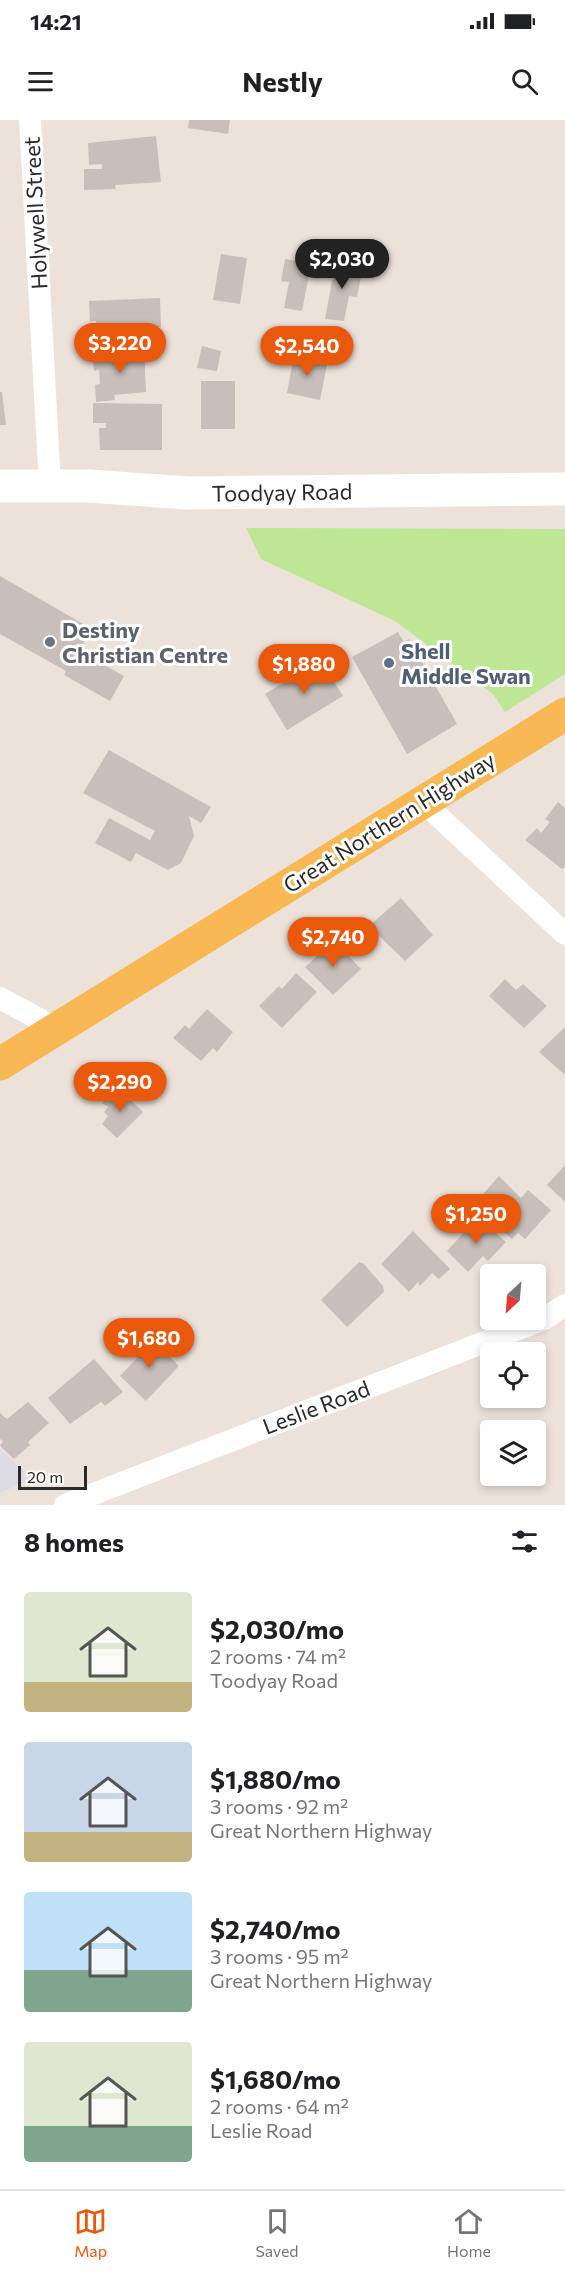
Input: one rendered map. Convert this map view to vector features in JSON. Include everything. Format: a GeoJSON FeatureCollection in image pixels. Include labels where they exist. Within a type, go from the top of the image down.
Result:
{"type":"FeatureCollection","features":[{"type":"Feature","properties":{"kind":"main road","name":"Toodyay Road"},"geometry":{"type":"LineString","coordinates":[[0,486],[50,486],[188,493],[565,489]]}},
{"type":"Feature","properties":{"kind":"main road","name":"Great Northern Highway"},"geometry":{"type":"LineString","coordinates":[[0,1064],[565,714]]}},
{"type":"Feature","properties":{"kind":"street","name":"Holywell Street"},"geometry":{"type":"LineString","coordinates":[[30,120],[50,486]]}},
{"type":"Feature","properties":{"kind":"street"},"geometry":{"type":"LineString","coordinates":[[422,801],[565,934]]}},
{"type":"Feature","properties":{"kind":"street"},"geometry":{"type":"LineString","coordinates":[[0,998],[57,1029]]}},
{"type":"Feature","properties":{"kind":"street","name":"Leslie Road"},"geometry":{"type":"LineString","coordinates":[[65,1505],[544,1318],[565,1305]]}},
{"type":"Feature","properties":{"kind":"shaded area"},"geometry":{"type":"Polygon","coordinates":[[[0,1449],[32,1479],[0,1493],[0,1449]]]}},
{"type":"Feature","properties":{"kind":"green space"},"geometry":{"type":"Polygon","coordinates":[[[246,528],[565,529],[565,674],[505,712],[493,694],[395,621],[261,559],[246,528]]]}},
{"type":"Feature","properties":{"kind":"building"},"geometry":{"type":"Polygon","coordinates":[[[189,120],[230,120],[228,134],[188,128],[189,120]]]}},
{"type":"Feature","properties":{"kind":"building"},"geometry":{"type":"Polygon","coordinates":[[[156,136],[161,182],[115,185],[116,189],[84,190],[84,169],[102,169],[102,164],[89,165],[88,143],[156,136]]]}},
{"type":"Feature","properties":{"kind":"building"},"geometry":{"type":"Polygon","coordinates":[[[299,250],[323,254],[320,272],[310,270],[302,311],[284,308],[289,282],[281,281],[285,259],[297,261],[299,250]]]}},
{"type":"Feature","properties":{"kind":"building"},"geometry":{"type":"Polygon","coordinates":[[[221,254],[247,258],[240,304],[213,300],[221,254]]]}},
{"type":"Feature","properties":{"kind":"building"},"geometry":{"type":"Polygon","coordinates":[[[336,260],[353,263],[351,270],[362,272],[357,297],[349,296],[344,321],[325,319],[336,260]]]}},
{"type":"Feature","properties":{"kind":"building"},"geometry":{"type":"Polygon","coordinates":[[[160,298],[161,327],[151,328],[152,340],[97,343],[96,321],[90,321],[89,301],[160,298]]]}},
{"type":"Feature","properties":{"kind":"building"},"geometry":{"type":"Polygon","coordinates":[[[202,346],[221,351],[217,371],[197,368],[202,346]]]}},
{"type":"Feature","properties":{"kind":"building"},"geometry":{"type":"Polygon","coordinates":[[[144,349],[146,392],[114,395],[115,400],[96,402],[95,385],[100,384],[99,370],[94,371],[92,353],[144,349]]]}},
{"type":"Feature","properties":{"kind":"building"},"geometry":{"type":"Polygon","coordinates":[[[294,354],[328,360],[320,400],[287,393],[294,354]]]}},
{"type":"Feature","properties":{"kind":"building"},"geometry":{"type":"Polygon","coordinates":[[[201,381],[235,381],[235,429],[201,429],[201,381]]]}},
{"type":"Feature","properties":{"kind":"building"},"geometry":{"type":"Polygon","coordinates":[[[0,392],[2,392],[6,425],[0,425],[0,392]]]}},
{"type":"Feature","properties":{"kind":"building"},"geometry":{"type":"Polygon","coordinates":[[[93,403],[162,404],[162,450],[100,450],[99,428],[106,428],[106,423],[93,423],[93,403]]]}},
{"type":"Feature","properties":{"kind":"building","name":"Destiny Christian Centre"},"geometry":{"type":"Polygon","coordinates":[[[0,576],[92,629],[79,651],[124,676],[110,701],[64,675],[66,671],[0,634],[0,576]]]}},
{"type":"Feature","properties":{"kind":"building"},"geometry":{"type":"Polygon","coordinates":[[[398,632],[404,642],[409,639],[457,724],[407,754],[352,657],[398,632]]]}},
{"type":"Feature","properties":{"kind":"building"},"geometry":{"type":"Polygon","coordinates":[[[320,660],[343,696],[287,730],[265,694],[320,660]]]}},
{"type":"Feature","properties":{"kind":"building"},"geometry":{"type":"Polygon","coordinates":[[[109,750],[211,807],[201,823],[189,816],[194,836],[181,863],[168,870],[136,853],[131,862],[95,843],[109,818],[150,840],[155,831],[83,793],[109,750]]]}},
{"type":"Feature","properties":{"kind":"building"},"geometry":{"type":"Polygon","coordinates":[[[558,802],[565,808],[565,866],[562,869],[525,840],[537,828],[541,833],[550,822],[545,819],[558,802]]]}},
{"type":"Feature","properties":{"kind":"building"},"geometry":{"type":"Polygon","coordinates":[[[401,898],[433,935],[405,961],[369,926],[401,898]]]}},
{"type":"Feature","properties":{"kind":"building"},"geometry":{"type":"Polygon","coordinates":[[[334,941],[361,969],[333,995],[305,967],[334,941]]]}},
{"type":"Feature","properties":{"kind":"building"},"geometry":{"type":"Polygon","coordinates":[[[296,973],[317,992],[282,1028],[259,1006],[279,986],[282,989],[296,973]]]}},
{"type":"Feature","properties":{"kind":"building"},"geometry":{"type":"Polygon","coordinates":[[[505,979],[516,990],[523,984],[547,1006],[524,1028],[489,996],[505,979]]]}},
{"type":"Feature","properties":{"kind":"building"},"geometry":{"type":"Polygon","coordinates":[[[207,1009],[233,1032],[217,1052],[213,1048],[201,1061],[173,1038],[185,1025],[189,1029],[207,1009]]]}},
{"type":"Feature","properties":{"kind":"building"},"geometry":{"type":"Polygon","coordinates":[[[565,1027],[565,1075],[539,1052],[565,1027]]]}},
{"type":"Feature","properties":{"kind":"building"},"geometry":{"type":"Polygon","coordinates":[[[117,1087],[143,1112],[117,1138],[102,1124],[108,1116],[104,1112],[108,1107],[102,1103],[117,1087]]]}},
{"type":"Feature","properties":{"kind":"building"},"geometry":{"type":"Polygon","coordinates":[[[565,1165],[565,1202],[547,1185],[565,1165]]]}},
{"type":"Feature","properties":{"kind":"building"},"geometry":{"type":"Polygon","coordinates":[[[499,1176],[521,1198],[528,1190],[551,1210],[525,1239],[518,1233],[512,1239],[496,1225],[498,1221],[477,1201],[499,1176]]]}},
{"type":"Feature","properties":{"kind":"building"},"geometry":{"type":"Polygon","coordinates":[[[478,1217],[506,1242],[488,1261],[483,1256],[468,1272],[447,1251],[478,1217]]]}},
{"type":"Feature","properties":{"kind":"building"},"geometry":{"type":"Polygon","coordinates":[[[413,1231],[450,1269],[439,1279],[432,1273],[420,1286],[418,1282],[409,1292],[381,1264],[413,1231]]]}},
{"type":"Feature","properties":{"kind":"building"},"geometry":{"type":"Polygon","coordinates":[[[359,1262],[364,1264],[383,1286],[384,1292],[347,1327],[321,1300],[359,1262]]]}},
{"type":"Feature","properties":{"kind":"building"},"geometry":{"type":"Polygon","coordinates":[[[148,1336],[179,1366],[146,1401],[120,1376],[139,1356],[133,1350],[148,1336]]]}},
{"type":"Feature","properties":{"kind":"building"},"geometry":{"type":"Polygon","coordinates":[[[94,1359],[123,1392],[105,1406],[101,1402],[70,1424],[48,1398],[94,1359]]]}},
{"type":"Feature","properties":{"kind":"building"},"geometry":{"type":"Polygon","coordinates":[[[28,1402],[49,1423],[28,1442],[30,1445],[14,1459],[0,1446],[3,1441],[0,1439],[0,1413],[7,1419],[28,1402]]]}},
{"type":"Feature","properties":{"kind":"place","name":"Destiny Christian Centre"},"geometry":{"type":"Point","coordinates":[50,642]}},
{"type":"Feature","properties":{"kind":"place","name":"Shell Middle Swan"},"geometry":{"type":"Point","coordinates":[389,663]}}]}
